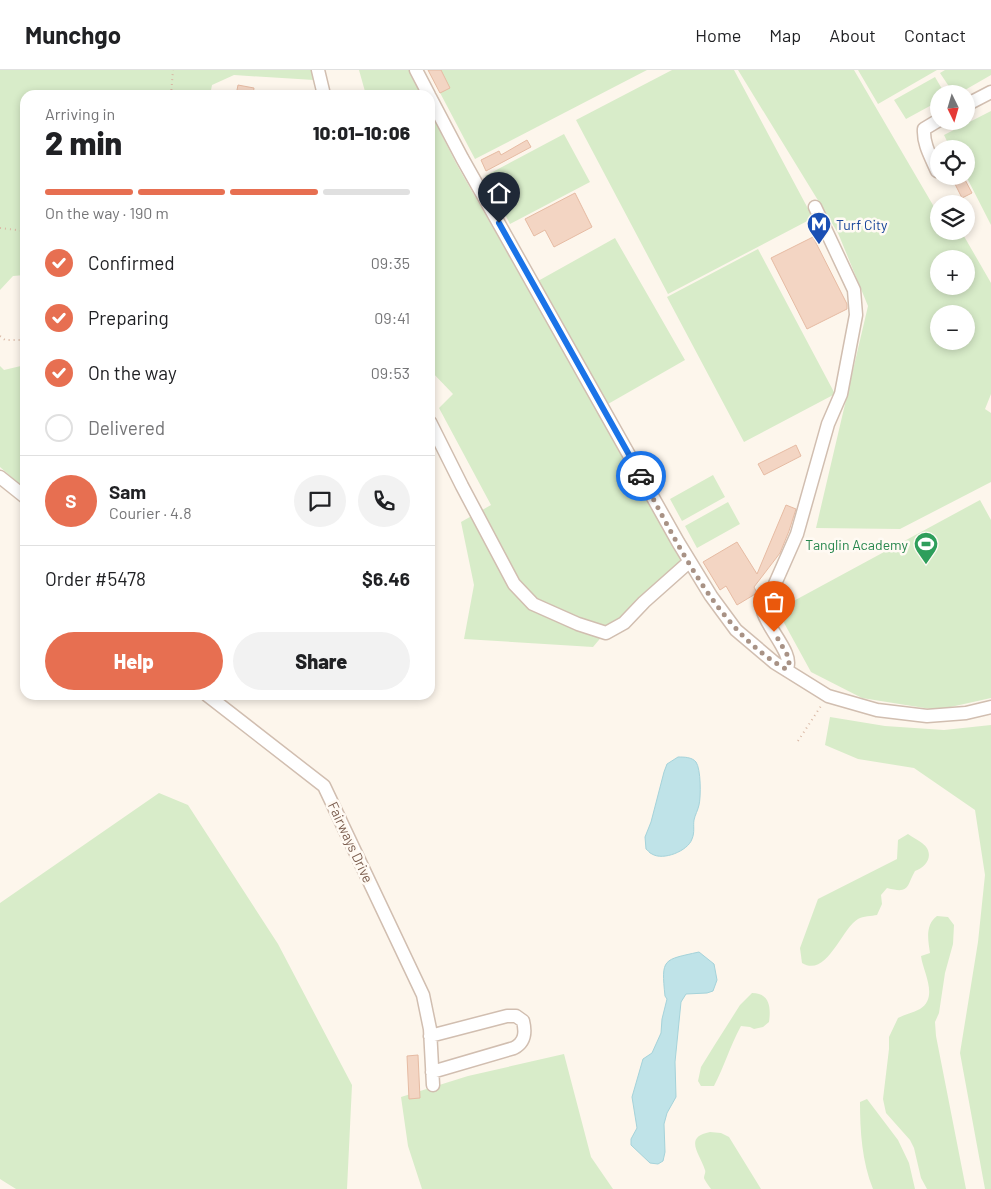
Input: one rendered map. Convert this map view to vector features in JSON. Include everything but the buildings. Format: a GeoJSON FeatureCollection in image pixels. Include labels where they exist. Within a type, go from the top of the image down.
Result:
{"type":"FeatureCollection","features":[{"type":"Feature","properties":{"kind":"street"},"geometry":{"type":"LineString","coordinates":[[318,70],[323,90]]}},
{"type":"Feature","properties":{"kind":"street"},"geometry":{"type":"LineString","coordinates":[[416,70],[426,90]]}},
{"type":"Feature","properties":{"kind":"street"},"geometry":{"type":"LineString","coordinates":[[975,100],[991,92]]}},
{"type":"Feature","properties":{"kind":"street"},"geometry":{"type":"LineString","coordinates":[[435,107],[689,562],[724,616],[736,630],[775,663],[828,696],[877,710],[927,716],[966,713],[991,707]]}},
{"type":"Feature","properties":{"kind":"street"},"geometry":{"type":"LineString","coordinates":[[930,125],[924,129],[930,155]]}},
{"type":"Feature","properties":{"kind":"street"},"geometry":{"type":"LineString","coordinates":[[786,669],[789,665],[789,658],[766,620],[763,610],[797,534],[828,424],[840,394],[856,315],[854,290],[815,208]]}},
{"type":"Feature","properties":{"kind":"street"},"geometry":{"type":"LineString","coordinates":[[435,432],[514,584],[533,604],[578,624],[606,633],[608,639],[644,602],[689,562]]}},
{"type":"Feature","properties":{"kind":"street"},"geometry":{"type":"LineString","coordinates":[[0,476],[20,493]]}},
{"type":"Feature","properties":{"kind":"street","name":"Fairways Drive"},"geometry":{"type":"LineString","coordinates":[[213,700],[324,786],[424,995],[430,1036],[433,1085]]}},
{"type":"Feature","properties":{"kind":"street"},"geometry":{"type":"LineString","coordinates":[[430,1036],[502,1016],[516,1016],[523,1021],[524,1027],[524,1038],[514,1048],[432,1072]]}},
{"type":"Feature","properties":{"kind":"path"},"geometry":{"type":"LineString","coordinates":[[171,90],[173,70]]}},
{"type":"Feature","properties":{"kind":"path"},"geometry":{"type":"LineString","coordinates":[[0,228],[20,230]]}},
{"type":"Feature","properties":{"kind":"path"},"geometry":{"type":"LineString","coordinates":[[0,336],[5,340],[20,340]]}},
{"type":"Feature","properties":{"kind":"path"},"geometry":{"type":"LineString","coordinates":[[798,741],[828,696]]}},
{"type":"Feature","properties":{"kind":"green space"},"geometry":{"type":"Polygon","coordinates":[[[0,70],[312,70],[314,80],[234,75],[212,85],[211,90],[20,90],[20,275],[13,276],[0,290],[0,70]]]}},
{"type":"Feature","properties":{"kind":"green space"},"geometry":{"type":"Polygon","coordinates":[[[359,70],[409,70],[419,90],[365,90],[359,70]]]}},
{"type":"Feature","properties":{"kind":"green space"},"geometry":{"type":"Polygon","coordinates":[[[428,70],[647,70],[475,159],[428,70]]]}},
{"type":"Feature","properties":{"kind":"green space"},"geometry":{"type":"Polygon","coordinates":[[[672,70],[734,70],[813,218],[668,294],[576,120],[672,70]]]}},
{"type":"Feature","properties":{"kind":"green space"},"geometry":{"type":"Polygon","coordinates":[[[738,70],[854,70],[930,200],[930,240],[966,240],[972,250],[930,250],[930,295],[975,295],[975,255],[991,283],[991,394],[985,409],[991,413],[991,482],[900,529],[816,528],[868,306],[838,233],[738,70]]]}},
{"type":"Feature","properties":{"kind":"green space"},"geometry":{"type":"Polygon","coordinates":[[[858,70],[937,70],[878,104],[858,70]]]}},
{"type":"Feature","properties":{"kind":"green space"},"geometry":{"type":"Polygon","coordinates":[[[945,70],[991,70],[991,75],[974,85],[948,85],[940,73],[945,70]]]}},
{"type":"Feature","properties":{"kind":"green space"},"geometry":{"type":"Polygon","coordinates":[[[935,77],[940,85],[930,85],[930,106],[906,119],[894,100],[935,77]]]}},
{"type":"Feature","properties":{"kind":"green space"},"geometry":{"type":"Polygon","coordinates":[[[991,111],[991,225],[971,185],[975,185],[975,140],[946,140],[944,135],[954,130],[975,130],[975,119],[991,111]]]}},
{"type":"Feature","properties":{"kind":"green space"},"geometry":{"type":"Polygon","coordinates":[[[435,122],[457,165],[683,561],[609,628],[593,647],[464,639],[474,585],[461,522],[491,505],[439,408],[453,394],[435,375],[435,122]]]}},
{"type":"Feature","properties":{"kind":"green space"},"geometry":{"type":"Polygon","coordinates":[[[564,134],[590,182],[510,224],[485,176],[564,134]]]}},
{"type":"Feature","properties":{"kind":"green space"},"geometry":{"type":"Polygon","coordinates":[[[615,238],[685,360],[608,404],[538,281],[615,238]]]}},
{"type":"Feature","properties":{"kind":"green space"},"geometry":{"type":"Polygon","coordinates":[[[758,249],[835,394],[744,442],[667,297],[758,249]]]}},
{"type":"Feature","properties":{"kind":"green space"},"geometry":{"type":"Polygon","coordinates":[[[0,366],[4,370],[20,366],[20,485],[0,467],[0,366]]]}},
{"type":"Feature","properties":{"kind":"green space"},"geometry":{"type":"Polygon","coordinates":[[[713,475],[725,497],[682,521],[670,499],[713,475]]]}},
{"type":"Feature","properties":{"kind":"green space","name":"Tanglin Academy"},"geometry":{"type":"Polygon","coordinates":[[[980,500],[991,520],[991,698],[937,710],[862,698],[811,672],[777,610],[980,500]]]}},
{"type":"Feature","properties":{"kind":"green space"},"geometry":{"type":"Polygon","coordinates":[[[728,502],[740,524],[697,548],[685,526],[728,502]]]}},
{"type":"Feature","properties":{"kind":"green space"},"geometry":{"type":"Polygon","coordinates":[[[830,717],[885,726],[944,730],[991,725],[991,1189],[985,1189],[960,1053],[978,942],[985,875],[975,810],[914,768],[858,759],[825,745],[830,717]]]}},
{"type":"Feature","properties":{"kind":"green space"},"geometry":{"type":"Polygon","coordinates":[[[159,793],[188,805],[278,944],[352,1085],[347,1189],[16,1189],[0,1179],[0,903],[159,793]]]}},
{"type":"Feature","properties":{"kind":"green space"},"geometry":{"type":"Polygon","coordinates":[[[908,834],[926,847],[929,855],[926,863],[915,871],[906,888],[894,890],[887,888],[881,895],[882,904],[877,915],[858,919],[852,924],[833,950],[819,964],[811,966],[802,963],[800,948],[818,899],[897,859],[898,840],[908,834]]]}},
{"type":"Feature","properties":{"kind":"green space"},"geometry":{"type":"Polygon","coordinates":[[[937,916],[948,917],[954,925],[953,944],[945,973],[939,1013],[935,1022],[936,1036],[966,1189],[927,1189],[921,1178],[914,1148],[910,1140],[886,1113],[883,1099],[889,1037],[898,1018],[920,1009],[926,1004],[928,998],[928,984],[921,956],[930,953],[929,928],[937,916]]]}},
{"type":"Feature","properties":{"kind":"green space"},"geometry":{"type":"Polygon","coordinates":[[[752,993],[766,998],[770,1012],[769,1022],[763,1027],[754,1029],[741,1026],[714,1086],[701,1086],[698,1081],[701,1067],[740,1005],[752,993]]]}},
{"type":"Feature","properties":{"kind":"green space"},"geometry":{"type":"Polygon","coordinates":[[[564,1054],[591,1157],[613,1189],[422,1189],[408,1146],[401,1097],[468,1076],[564,1054]]]}},
{"type":"Feature","properties":{"kind":"green space"},"geometry":{"type":"Polygon","coordinates":[[[867,1099],[898,1140],[909,1163],[915,1189],[873,1189],[866,1168],[861,1135],[860,1102],[867,1099]]]}},
{"type":"Feature","properties":{"kind":"green space"},"geometry":{"type":"Polygon","coordinates":[[[710,1132],[721,1133],[729,1137],[761,1189],[711,1189],[704,1178],[705,1170],[695,1142],[702,1134],[710,1132]]]}},
{"type":"Feature","properties":{"kind":"water"},"geometry":{"type":"Polygon","coordinates":[[[678,757],[694,760],[699,771],[700,801],[694,820],[693,836],[686,847],[675,854],[657,856],[651,854],[646,849],[645,837],[667,764],[678,757]]]}},
{"type":"Feature","properties":{"kind":"water"},"geometry":{"type":"Polygon","coordinates":[[[699,952],[714,964],[717,980],[713,991],[686,994],[681,1002],[675,1062],[676,1097],[667,1113],[664,1124],[665,1152],[663,1161],[658,1164],[650,1163],[631,1145],[631,1139],[637,1128],[632,1097],[643,1059],[652,1053],[661,1033],[667,999],[664,984],[665,967],[671,959],[699,952]]]}},
{"type":"Feature","properties":{"kind":"way so far"},"geometry":{"type":"LineString","coordinates":[[641,476],[689,562],[724,616],[752,644],[775,663],[786,669],[789,665],[789,658],[774,632]]}},
{"type":"Feature","properties":{"kind":"place","name":"Turf City"},"geometry":{"type":"Point","coordinates":[819,245]}},
{"type":"Feature","properties":{"kind":"place","name":"Tanglin Academy"},"geometry":{"type":"Point","coordinates":[926,565]}},
{"type":"Feature","properties":{"kind":"route"},"geometry":{"type":"LineString","coordinates":[[499,223],[641,476]]}}]}
